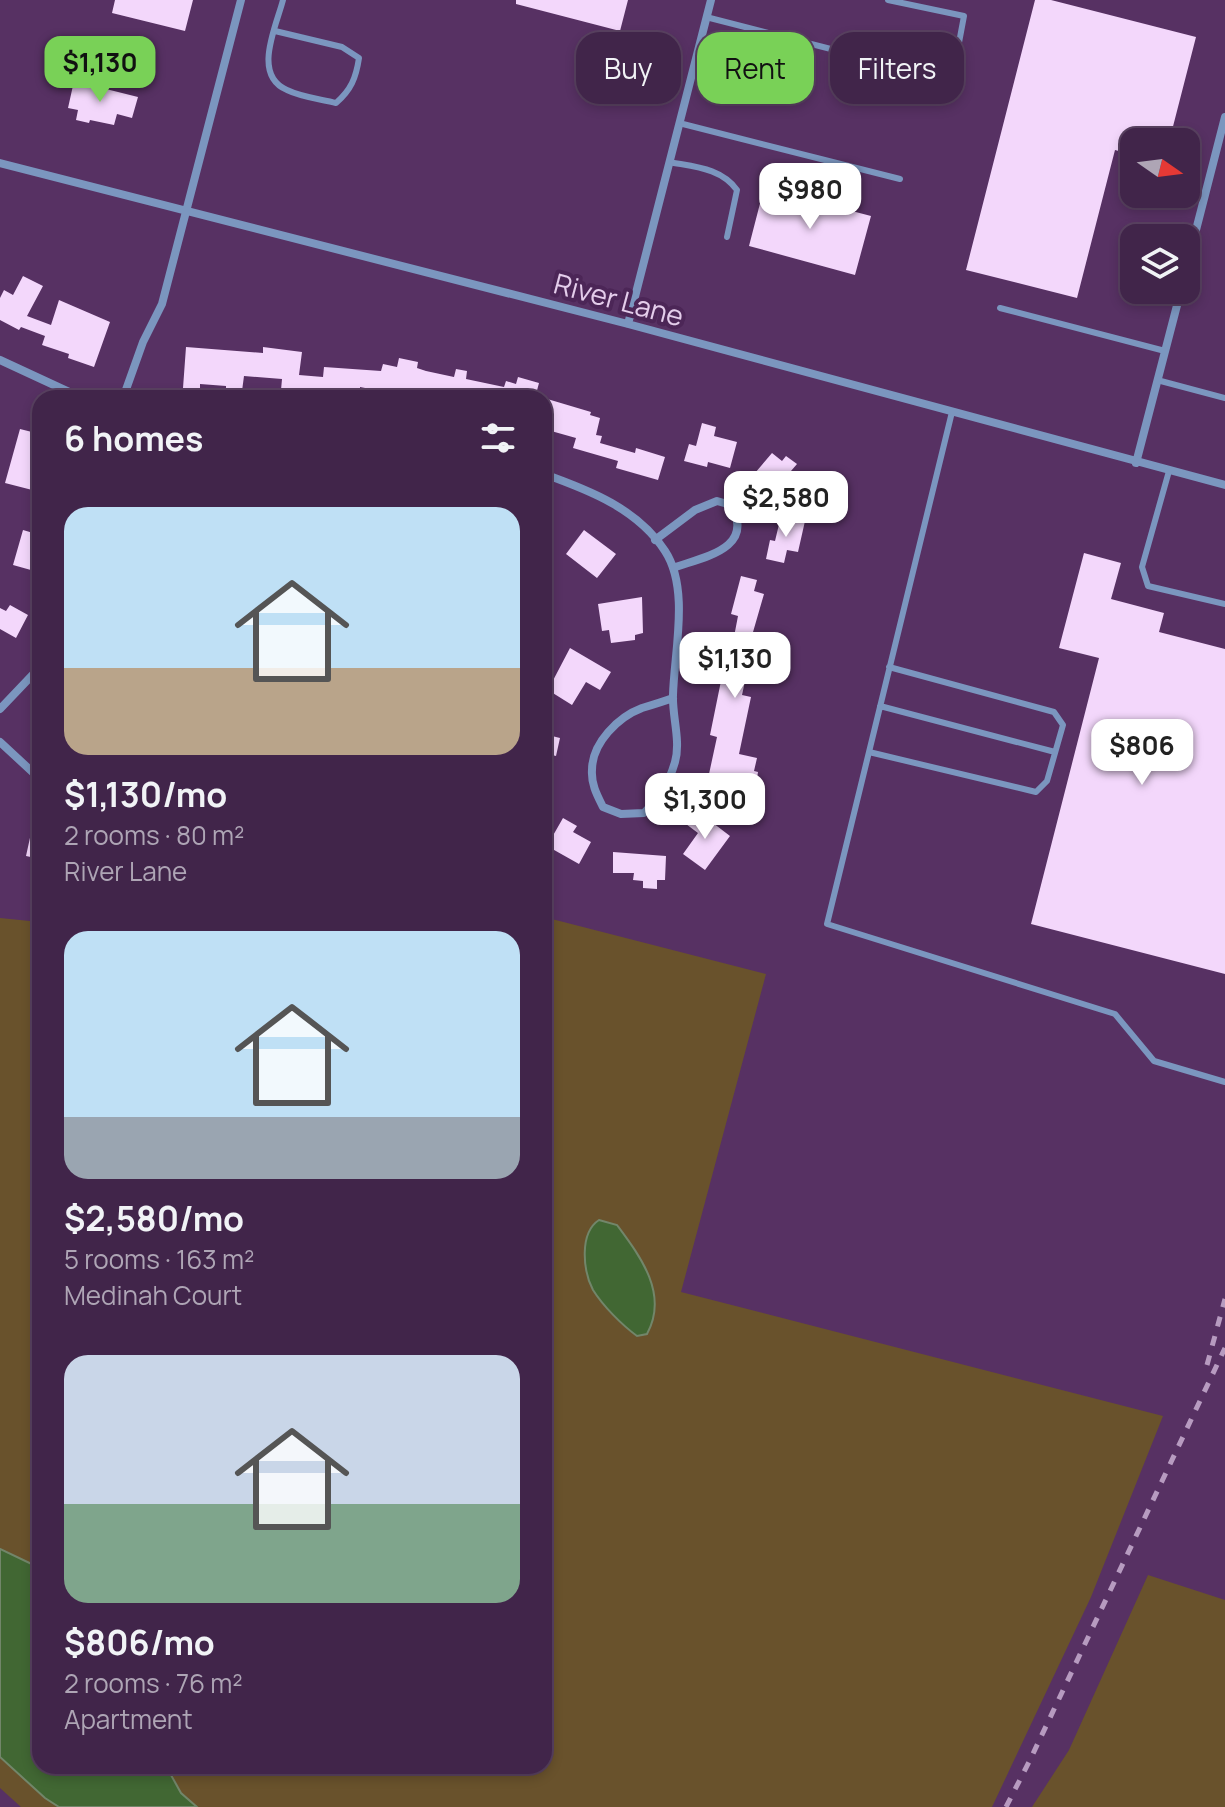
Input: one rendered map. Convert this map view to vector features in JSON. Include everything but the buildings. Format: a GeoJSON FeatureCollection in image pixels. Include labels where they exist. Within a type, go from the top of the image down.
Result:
{"type":"FeatureCollection","features":[{"type":"Feature","properties":{"kind":"street"},"geometry":{"type":"LineString","coordinates":[[126,390],[143,342],[162,304],[241,0]]}},
{"type":"Feature","properties":{"kind":"street"},"geometry":{"type":"LineString","coordinates":[[628,324],[711,0]]}},
{"type":"Feature","properties":{"kind":"street"},"geometry":{"type":"LineString","coordinates":[[1198,224],[1225,117]]}},
{"type":"Feature","properties":{"kind":"street","name":"River Lane"},"geometry":{"type":"LineString","coordinates":[[0,163],[628,324],[1225,485]]}},
{"type":"Feature","properties":{"kind":"street"},"geometry":{"type":"LineString","coordinates":[[1136,463],[1177,304]]}},
{"type":"Feature","properties":{"kind":"street"},"geometry":{"type":"LineString","coordinates":[[0,360],[65,390]]}},
{"type":"Feature","properties":{"kind":"street"},"geometry":{"type":"LineString","coordinates":[[552,477],[600,495],[633,518],[665,551],[673,568],[679,628],[673,698],[676,759],[663,794],[644,813],[621,814],[603,807],[594,788],[591,768],[600,742],[614,726],[641,708],[673,698]]}},
{"type":"Feature","properties":{"kind":"street"},"geometry":{"type":"LineString","coordinates":[[655,540],[695,510],[717,501],[731,505],[738,517],[737,535],[726,548],[673,568]]}},
{"type":"Feature","properties":{"kind":"street"},"geometry":{"type":"LineString","coordinates":[[0,709],[32,679]]}},
{"type":"Feature","properties":{"kind":"street"},"geometry":{"type":"LineString","coordinates":[[0,742],[32,772]]}},
{"type":"Feature","properties":{"kind":"lane"},"geometry":{"type":"LineString","coordinates":[[275,31],[342,47],[359,58],[348,93],[336,103],[286,90],[271,79],[267,65],[275,31],[283,0]]}},
{"type":"Feature","properties":{"kind":"lane"},"geometry":{"type":"LineString","coordinates":[[706,17],[952,80],[964,16],[888,0]]}},
{"type":"Feature","properties":{"kind":"lane"},"geometry":{"type":"LineString","coordinates":[[679,123],[900,179]]}},
{"type":"Feature","properties":{"kind":"lane"},"geometry":{"type":"LineString","coordinates":[[669,162],[718,172],[730,180],[737,190],[727,237]]}},
{"type":"Feature","properties":{"kind":"lane"},"geometry":{"type":"LineString","coordinates":[[1000,308],[1165,351]]}},
{"type":"Feature","properties":{"kind":"lane"},"geometry":{"type":"LineString","coordinates":[[1157,380],[1225,398]]}},
{"type":"Feature","properties":{"kind":"lane"},"geometry":{"type":"LineString","coordinates":[[952,412],[827,924],[1115,1014],[1154,1061],[1225,1082]]}},
{"type":"Feature","properties":{"kind":"lane"},"geometry":{"type":"LineString","coordinates":[[1169,471],[1142,567],[1148,586],[1225,604]]}},
{"type":"Feature","properties":{"kind":"lane"},"geometry":{"type":"LineString","coordinates":[[869,752],[1036,792],[1047,781],[1063,725],[1054,712],[889,667]]}},
{"type":"Feature","properties":{"kind":"lane"},"geometry":{"type":"LineString","coordinates":[[880,706],[1055,752]]}},
{"type":"Feature","properties":{"kind":"shaded area"},"geometry":{"type":"Polygon","coordinates":[[[0,918],[32,921],[32,1774],[552,1774],[552,919],[766,974],[681,1292],[1163,1416],[1091,1597],[992,1807],[21,1807],[0,1788],[0,918]]]}},
{"type":"Feature","properties":{"kind":"shaded area"},"geometry":{"type":"Polygon","coordinates":[[[599,1220],[617,1225],[649,1276],[655,1304],[647,1334],[637,1336],[613,1315],[593,1290],[585,1253],[588,1234],[599,1220]]]}},
{"type":"Feature","properties":{"kind":"shaded area"},"geometry":{"type":"Polygon","coordinates":[[[0,1549],[32,1564],[32,1774],[170,1774],[181,1793],[197,1807],[59,1807],[0,1757],[0,1549]]]}},
{"type":"Feature","properties":{"kind":"shaded area"},"geometry":{"type":"Polygon","coordinates":[[[1148,1575],[1225,1600],[1225,1807],[1032,1807],[1069,1750],[1148,1575]]]}},
{"type":"Feature","properties":{"kind":"railway"},"geometry":{"type":"LineString","coordinates":[[1207,1365],[1225,1299]]}},
{"type":"Feature","properties":{"kind":"railway"},"geometry":{"type":"LineString","coordinates":[[1006,1807],[1225,1348]]}}]}
